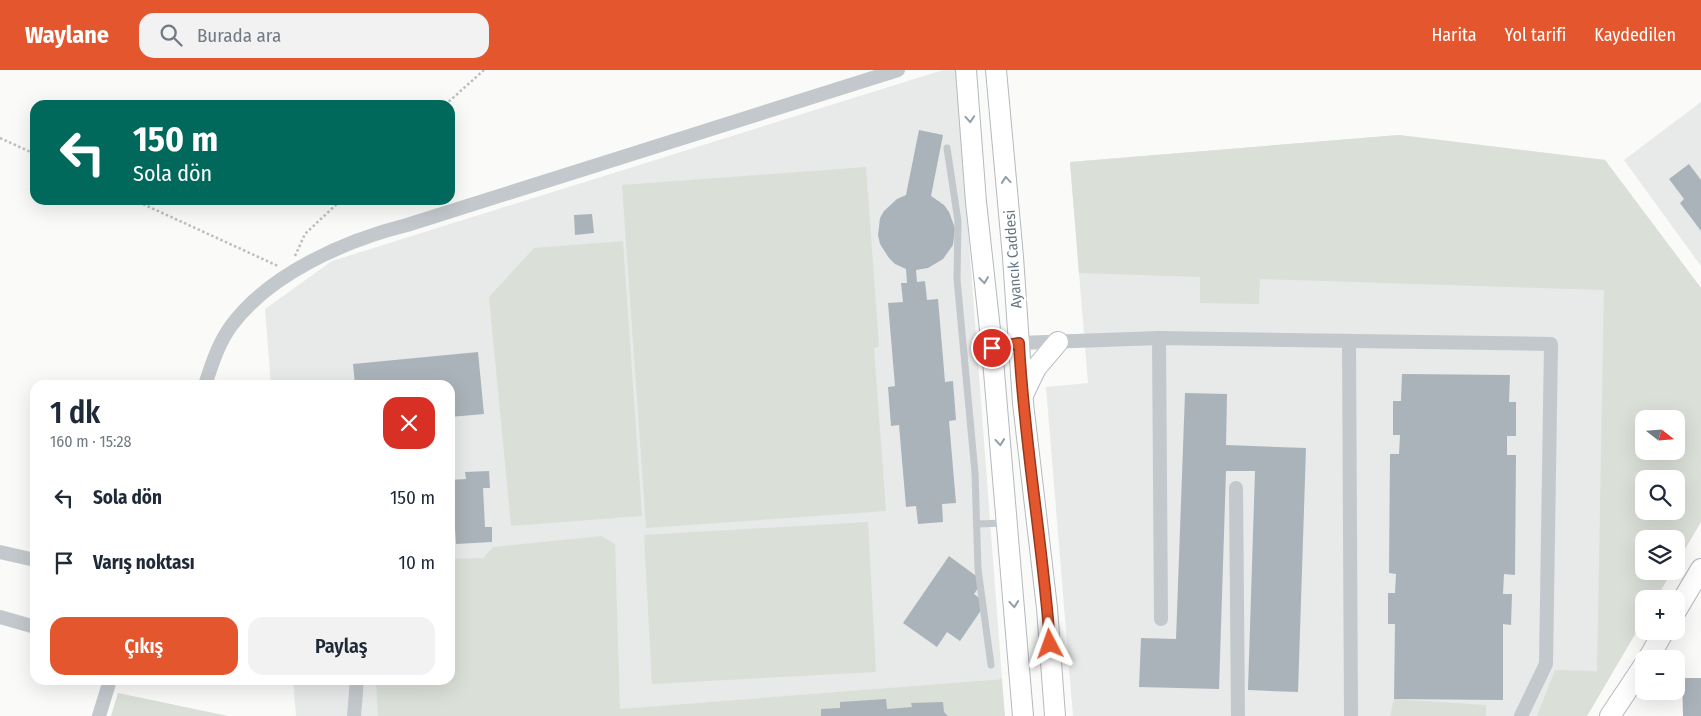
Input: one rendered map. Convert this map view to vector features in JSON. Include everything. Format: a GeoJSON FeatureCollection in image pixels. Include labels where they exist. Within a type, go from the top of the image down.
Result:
{"type":"FeatureCollection","features":[{"type":"Feature","properties":{"kind":"street"},"geometry":{"type":"LineString","coordinates":[[207,380],[215,355],[230,327],[249,306],[293,273],[338,248],[375,234],[898,70]]}},
{"type":"Feature","properties":{"kind":"street","name":"Ayancık Caddesi"},"geometry":{"type":"LineString","coordinates":[[966,70],[976,202],[992,348],[1023,716]]}},
{"type":"Feature","properties":{"kind":"street","name":"Ayancık Caddesi"},"geometry":{"type":"LineString","coordinates":[[996,70],[1013,256],[1022,397],[1047,608],[1055,716]]}},
{"type":"Feature","properties":{"kind":"street"},"geometry":{"type":"LineString","coordinates":[[992,348],[1019,343],[1159,338],[1552,344],[1546,664],[1520,716]]}},
{"type":"Feature","properties":{"kind":"street"},"geometry":{"type":"LineString","coordinates":[[1159,338],[1161,619]]}},
{"type":"Feature","properties":{"kind":"street"},"geometry":{"type":"LineString","coordinates":[[1349,341],[1351,716]]}},
{"type":"Feature","properties":{"kind":"street"},"geometry":{"type":"LineString","coordinates":[[1022,397],[1036,368],[1058,342]]}},
{"type":"Feature","properties":{"kind":"street"},"geometry":{"type":"LineString","coordinates":[[1236,488],[1238,716]]}},
{"type":"Feature","properties":{"kind":"street"},"geometry":{"type":"LineString","coordinates":[[0,552],[30,559]]}},
{"type":"Feature","properties":{"kind":"street"},"geometry":{"type":"LineString","coordinates":[[1685,596],[1701,569]]}},
{"type":"Feature","properties":{"kind":"street"},"geometry":{"type":"LineString","coordinates":[[0,616],[30,625]]}},
{"type":"Feature","properties":{"kind":"street"},"geometry":{"type":"LineString","coordinates":[[1610,716],[1635,678]]}},
{"type":"Feature","properties":{"kind":"street"},"geometry":{"type":"LineString","coordinates":[[99,716],[108,685]]}},
{"type":"Feature","properties":{"kind":"street"},"geometry":{"type":"LineString","coordinates":[[354,716],[357,685]]}},
{"type":"Feature","properties":{"kind":"lane"},"geometry":{"type":"LineString","coordinates":[[947,148],[958,221],[957,280],[975,473],[978,569],[991,665]]}},
{"type":"Feature","properties":{"kind":"lane"},"geometry":{"type":"LineString","coordinates":[[977,524],[1007,523]]}},
{"type":"Feature","properties":{"kind":"path"},"geometry":{"type":"LineString","coordinates":[[451,100],[484,70]]}},
{"type":"Feature","properties":{"kind":"path"},"geometry":{"type":"LineString","coordinates":[[0,138],[30,152]]}},
{"type":"Feature","properties":{"kind":"path"},"geometry":{"type":"LineString","coordinates":[[145,205],[293,273],[296,251],[306,234],[336,205]]}},
{"type":"Feature","properties":{"kind":"shaded area"},"geometry":{"type":"Polygon","coordinates":[[[943,70],[956,70],[1002,679],[536,716],[296,716],[293,685],[455,685],[455,380],[271,380],[265,309],[332,261],[943,70]]]}},
{"type":"Feature","properties":{"kind":"shaded area"},"geometry":{"type":"Polygon","coordinates":[[[1701,102],[1701,266],[1624,160],[1701,102]]]}},
{"type":"Feature","properties":{"kind":"shaded area"},"geometry":{"type":"Polygon","coordinates":[[[1399,135],[1605,160],[1701,288],[1701,522],[1685,549],[1685,530],[1635,530],[1635,580],[1667,580],[1661,590],[1635,590],[1635,634],[1587,716],[1073,716],[1046,387],[1088,383],[1070,162],[1399,135]]]}},
{"type":"Feature","properties":{"kind":"shaded area"},"geometry":{"type":"Polygon","coordinates":[[[1399,135],[1605,160],[1701,288],[1701,522],[1685,549],[1685,530],[1635,530],[1635,580],[1667,580],[1661,590],[1635,590],[1635,634],[1587,716],[1537,716],[1555,670],[1597,671],[1604,290],[1260,279],[1259,304],[1200,303],[1200,277],[1079,273],[1070,162],[1399,135]]]}},
{"type":"Feature","properties":{"kind":"shaded area"},"geometry":{"type":"Polygon","coordinates":[[[866,167],[879,347],[874,348],[886,511],[646,528],[622,185],[866,167]]]}},
{"type":"Feature","properties":{"kind":"shaded area"},"geometry":{"type":"Polygon","coordinates":[[[623,241],[642,516],[511,526],[489,297],[534,248],[623,241]]]}},
{"type":"Feature","properties":{"kind":"shaded area"},"geometry":{"type":"Polygon","coordinates":[[[868,522],[876,672],[652,684],[644,535],[868,522]]]}},
{"type":"Feature","properties":{"kind":"shaded area"},"geometry":{"type":"Polygon","coordinates":[[[601,536],[615,544],[620,709],[1002,679],[1005,716],[378,716],[376,685],[455,685],[455,559],[483,558],[493,547],[601,536]]]}},
{"type":"Feature","properties":{"kind":"shaded area"},"geometry":{"type":"Polygon","coordinates":[[[118,693],[228,716],[111,716],[118,693]]]}},
{"type":"Feature","properties":{"kind":"shaded area"},"geometry":{"type":"Polygon","coordinates":[[[1394,699],[1486,705],[1486,716],[1390,716],[1394,699]]]}},
{"type":"Feature","properties":{"kind":"building"},"geometry":{"type":"Polygon","coordinates":[[[919,130],[943,135],[931,196],[944,205],[955,228],[953,245],[943,259],[928,268],[916,270],[917,282],[925,281],[927,300],[938,299],[945,382],[953,381],[956,420],[949,421],[956,503],[942,504],[943,522],[918,524],[916,506],[906,507],[899,425],[891,426],[888,387],[895,386],[888,303],[903,302],[901,283],[907,283],[906,269],[895,264],[889,258],[880,244],[878,235],[880,218],[884,211],[897,199],[906,195],[919,130]]]}},
{"type":"Feature","properties":{"kind":"building"},"geometry":{"type":"Polygon","coordinates":[[[1689,164],[1701,180],[1701,231],[1680,203],[1684,199],[1669,179],[1689,164]]]}},
{"type":"Feature","properties":{"kind":"building"},"geometry":{"type":"Polygon","coordinates":[[[592,214],[594,233],[575,235],[574,215],[592,214]]]}},
{"type":"Feature","properties":{"kind":"building"},"geometry":{"type":"Polygon","coordinates":[[[478,352],[484,414],[455,417],[455,380],[355,380],[353,364],[478,352]]]}},
{"type":"Feature","properties":{"kind":"building"},"geometry":{"type":"Polygon","coordinates":[[[1402,374],[1510,375],[1509,402],[1516,402],[1516,436],[1507,436],[1507,455],[1516,455],[1515,575],[1504,574],[1503,594],[1512,594],[1511,625],[1503,624],[1503,700],[1394,699],[1395,624],[1388,624],[1388,593],[1395,593],[1396,574],[1389,573],[1390,454],[1399,454],[1400,435],[1393,435],[1393,401],[1401,401],[1402,374]]]}},
{"type":"Feature","properties":{"kind":"building"},"geometry":{"type":"Polygon","coordinates":[[[1185,393],[1227,394],[1226,445],[1306,448],[1298,692],[1248,690],[1255,471],[1226,471],[1219,689],[1139,687],[1141,638],[1176,639],[1185,393]]]}},
{"type":"Feature","properties":{"kind":"building"},"geometry":{"type":"Polygon","coordinates":[[[489,471],[490,488],[483,488],[485,527],[492,527],[492,542],[456,544],[455,480],[466,479],[465,472],[489,471]]]}},
{"type":"Feature","properties":{"kind":"building"},"geometry":{"type":"Polygon","coordinates":[[[949,556],[983,581],[974,594],[986,603],[960,641],[947,632],[937,647],[903,623],[949,556]]]}},
{"type":"Feature","properties":{"kind":"building"},"geometry":{"type":"Polygon","coordinates":[[[1685,678],[1701,678],[1701,716],[1683,716],[1685,678]]]}},
{"type":"Feature","properties":{"kind":"building"},"geometry":{"type":"Polygon","coordinates":[[[886,699],[887,709],[912,707],[911,703],[943,702],[944,712],[948,716],[821,716],[821,709],[840,708],[840,702],[886,699]]]}},
{"type":"Feature","properties":{"kind":"route"},"geometry":{"type":"LineString","coordinates":[[992,348],[1019,343],[1023,403],[1050,644]]}}]}
